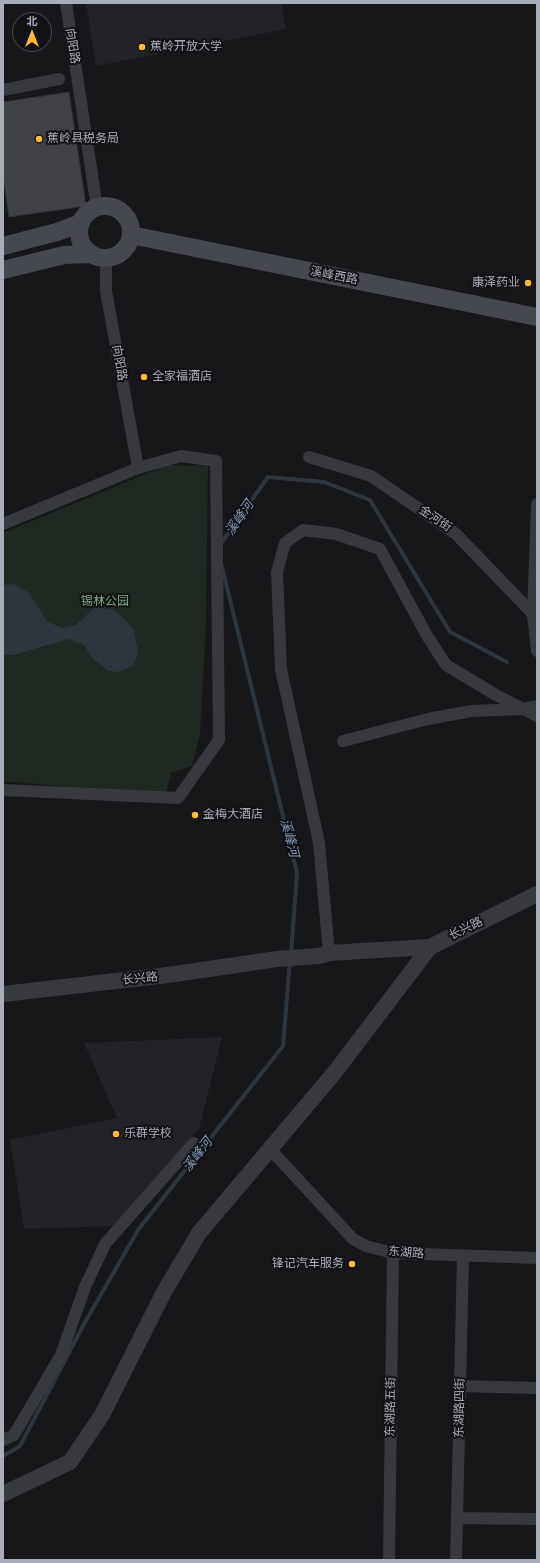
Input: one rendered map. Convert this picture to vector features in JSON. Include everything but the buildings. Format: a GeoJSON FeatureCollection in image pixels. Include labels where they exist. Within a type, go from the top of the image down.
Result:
{"type":"FeatureCollection","features":[{"type":"Feature","properties":{"kind":"main road"},"geometry":{"type":"LineString","coordinates":[[3,270],[64,255],[99,256],[120,253],[125,248],[131,235],[130,228],[124,215],[111,207],[97,208],[85,216],[81,223],[80,237],[86,250],[99,256]]}},
{"type":"Feature","properties":{"kind":"main road"},"geometry":{"type":"LineString","coordinates":[[3,246],[57,232],[81,223]]}},
{"type":"Feature","properties":{"kind":"main road","name":"溪峰西路"},"geometry":{"type":"LineString","coordinates":[[131,235],[537,317]]}},
{"type":"Feature","properties":{"kind":"street","name":"向阳路"},"geometry":{"type":"LineString","coordinates":[[66,3],[97,208]]}},
{"type":"Feature","properties":{"kind":"street"},"geometry":{"type":"LineString","coordinates":[[3,90],[59,78]]}},
{"type":"Feature","properties":{"kind":"street","name":"向阳路"},"geometry":{"type":"LineString","coordinates":[[99,256],[138,468]]}},
{"type":"Feature","properties":{"kind":"street"},"geometry":{"type":"LineString","coordinates":[[3,524],[138,468],[181,456],[216,461],[219,740],[178,798],[3,790]]}},
{"type":"Feature","properties":{"kind":"street","name":"金河街"},"geometry":{"type":"LineString","coordinates":[[309,457],[371,476],[456,534],[535,616]]}},
{"type":"Feature","properties":{"kind":"street"},"geometry":{"type":"LineString","coordinates":[[537,504],[535,616],[537,651]]}},
{"type":"Feature","properties":{"kind":"street"},"geometry":{"type":"LineString","coordinates":[[324,955],[319,843],[281,670],[277,572],[285,543],[303,530],[336,534],[380,549],[426,634],[446,665],[537,716]]}},
{"type":"Feature","properties":{"kind":"street"},"geometry":{"type":"LineString","coordinates":[[343,741],[428,719],[471,711],[537,706]]}},
{"type":"Feature","properties":{"kind":"street","name":"长兴路"},"geometry":{"type":"LineString","coordinates":[[3,994],[168,975],[277,959],[430,947],[537,894]]}},
{"type":"Feature","properties":{"kind":"street"},"geometry":{"type":"LineString","coordinates":[[3,1494],[70,1462],[102,1415],[164,1292],[199,1233],[335,1072],[430,947]]}},
{"type":"Feature","properties":{"kind":"street"},"geometry":{"type":"LineString","coordinates":[[3,1440],[14,1435],[61,1355],[85,1287],[105,1244],[194,1143]]}},
{"type":"Feature","properties":{"kind":"street","name":"东湖路"},"geometry":{"type":"LineString","coordinates":[[270,1149],[353,1238],[366,1246],[393,1254],[537,1258]]}},
{"type":"Feature","properties":{"kind":"street","name":"东湖路五街"},"geometry":{"type":"LineString","coordinates":[[389,1560],[393,1254]]}},
{"type":"Feature","properties":{"kind":"street","name":"东湖路四街"},"geometry":{"type":"LineString","coordinates":[[456,1560],[463,1256]]}},
{"type":"Feature","properties":{"kind":"street"},"geometry":{"type":"LineString","coordinates":[[460,1386],[537,1388]]}},
{"type":"Feature","properties":{"kind":"street"},"geometry":{"type":"LineString","coordinates":[[457,1518],[537,1519]]}},
{"type":"Feature","properties":{"kind":"shaded area","name":"蕉岭开放大学"},"geometry":{"type":"Polygon","coordinates":[[[86,3],[281,3],[286,29],[96,66],[86,3]]]}},
{"type":"Feature","properties":{"kind":"shaded area"},"geometry":{"type":"Polygon","coordinates":[[[14,584],[29,593],[47,621],[61,628],[76,625],[95,607],[113,609],[134,630],[138,652],[134,665],[119,672],[108,671],[93,659],[84,645],[68,639],[13,655],[3,655],[3,585],[14,584]]]}},
{"type":"Feature","properties":{"kind":"shaded area","name":"乐群学校"},"geometry":{"type":"Polygon","coordinates":[[[222,1037],[199,1129],[114,1226],[24,1229],[10,1140],[117,1118],[84,1043],[222,1037]]]}},
{"type":"Feature","properties":{"kind":"green space","name":"锡林公园"},"geometry":{"type":"Polygon","coordinates":[[[167,465],[208,466],[206,625],[200,734],[192,766],[171,773],[165,796],[3,781],[3,533],[167,465]]]}},
{"type":"Feature","properties":{"kind":"waterway","name":"溪峰河"},"geometry":{"type":"LineString","coordinates":[[220,545],[268,477],[324,482],[370,500],[450,632],[507,662]]}},
{"type":"Feature","properties":{"kind":"waterway","name":"溪峰河"},"geometry":{"type":"LineString","coordinates":[[222,567],[297,873],[291,955]]}},
{"type":"Feature","properties":{"kind":"waterway","name":"溪峰河"},"geometry":{"type":"LineString","coordinates":[[3,1456],[20,1446],[84,1324],[138,1230],[283,1046],[290,961]]}},
{"type":"Feature","properties":{"kind":"place","name":"蕉岭开放大学"},"geometry":{"type":"Point","coordinates":[142,47]}},
{"type":"Feature","properties":{"kind":"place","name":"蕉岭县税务局"},"geometry":{"type":"Point","coordinates":[39,139]}},
{"type":"Feature","properties":{"kind":"place","name":"康泽药业"},"geometry":{"type":"Point","coordinates":[528,283]}},
{"type":"Feature","properties":{"kind":"place","name":"全家福酒店"},"geometry":{"type":"Point","coordinates":[144,377]}},
{"type":"Feature","properties":{"kind":"place","name":"金梅大酒店"},"geometry":{"type":"Point","coordinates":[195,815]}},
{"type":"Feature","properties":{"kind":"place","name":"乐群学校"},"geometry":{"type":"Point","coordinates":[116,1134]}},
{"type":"Feature","properties":{"kind":"place","name":"锋记汽车服务"},"geometry":{"type":"Point","coordinates":[352,1264]}}]}
